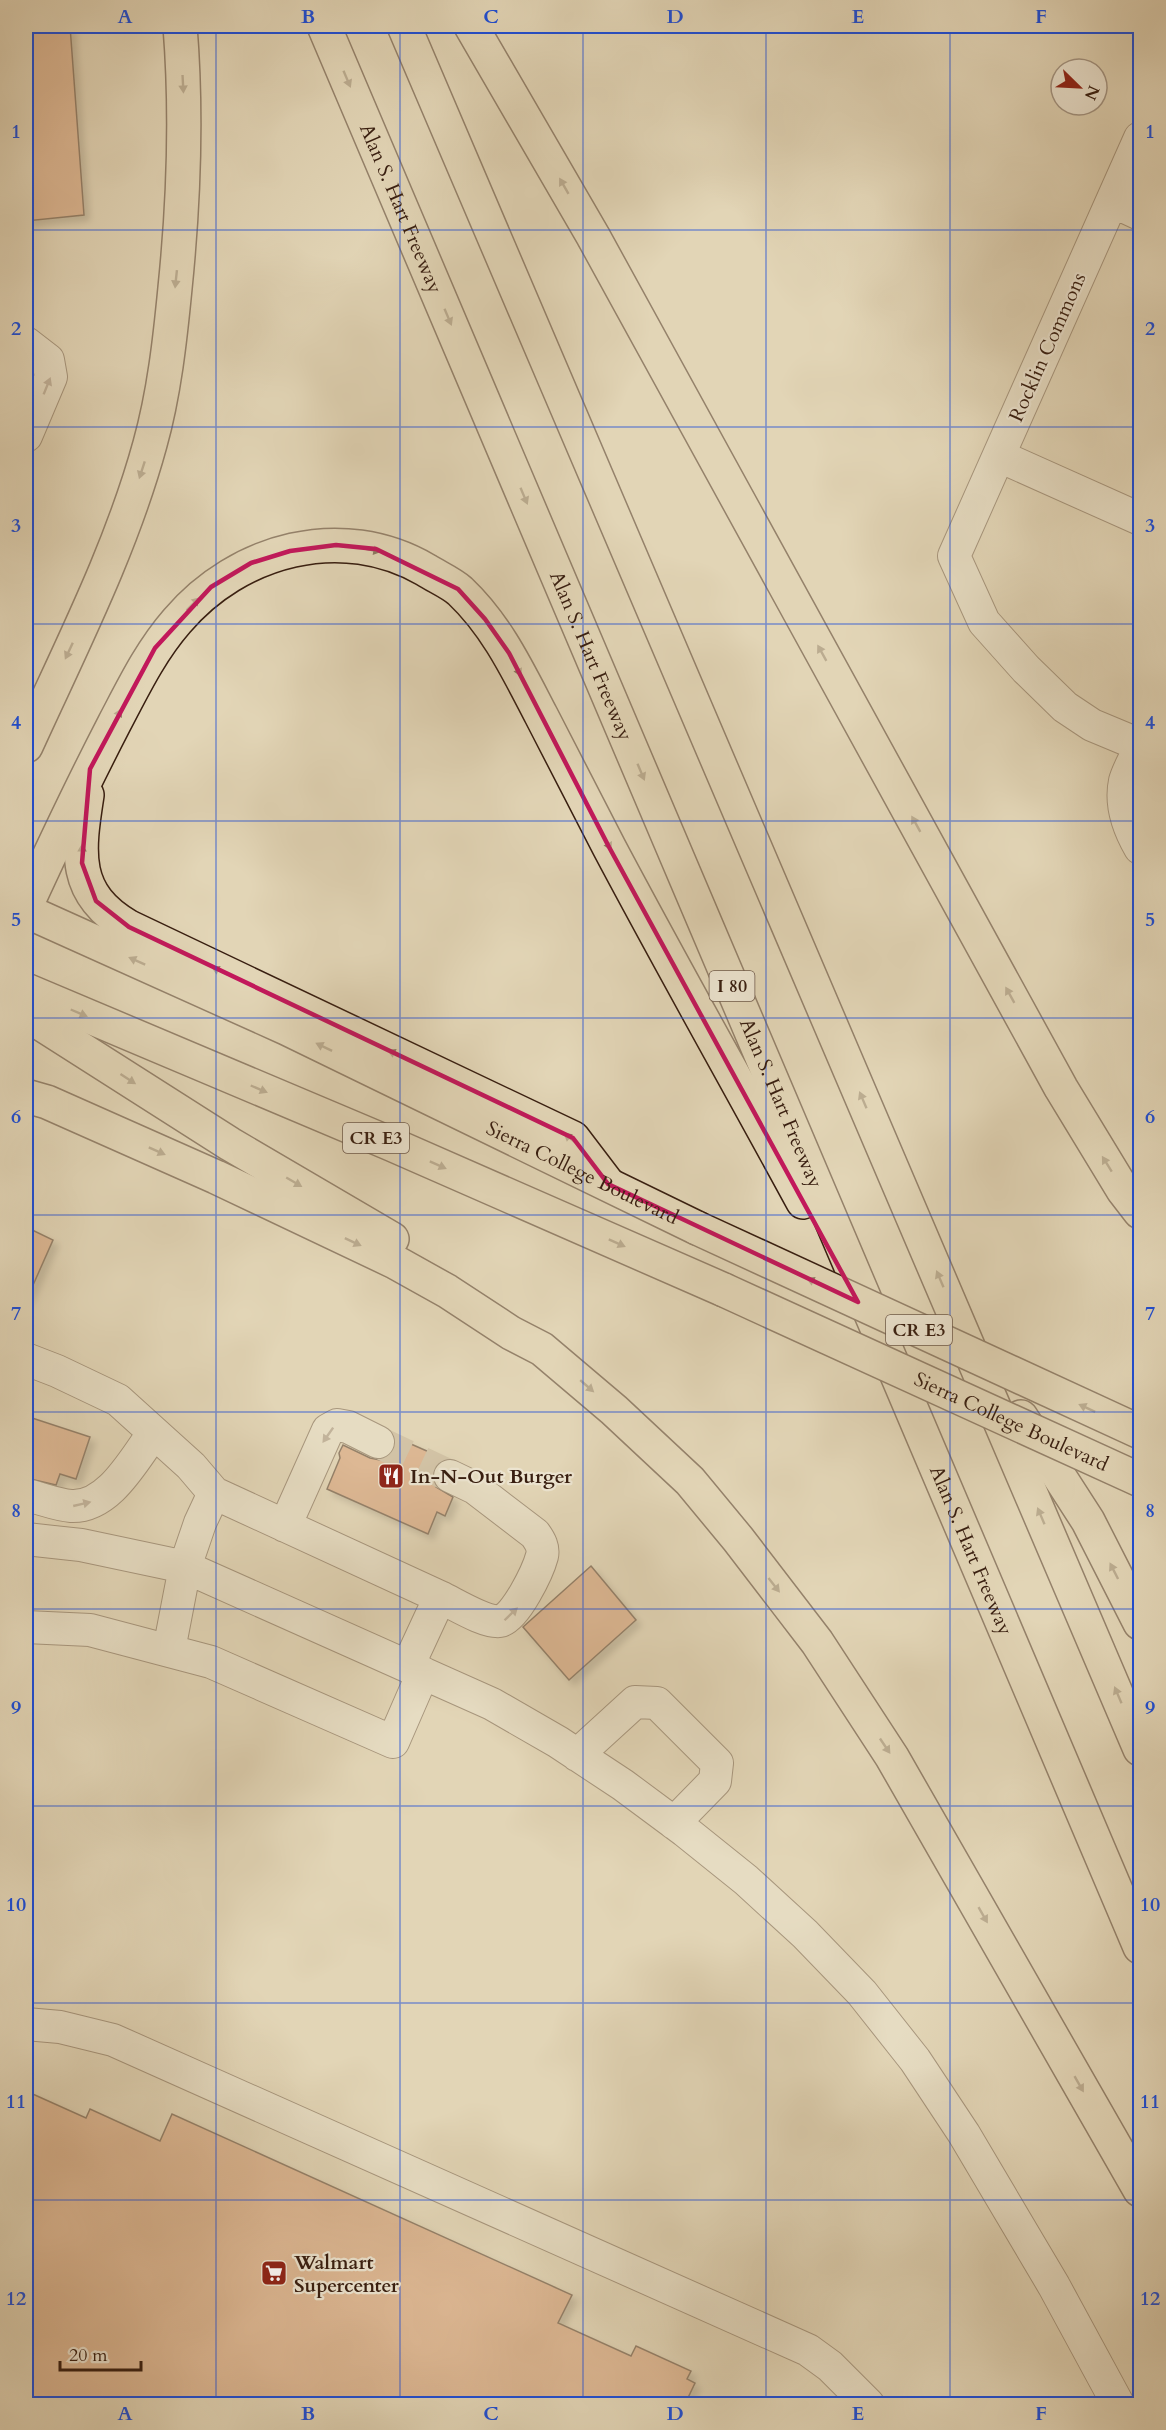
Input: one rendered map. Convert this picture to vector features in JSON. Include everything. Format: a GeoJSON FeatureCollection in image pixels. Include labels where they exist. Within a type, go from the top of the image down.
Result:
{"type":"FeatureCollection","features":[{"type":"Feature","properties":{"kind":"main road"},"geometry":{"type":"LineString","coordinates":[[26,746],[100,586],[128,513],[150,444],[163,382],[179,245],[184,172],[184,99],[180,26]]}},
{"type":"Feature","properties":{"kind":"main road","name":"Alan S. Hart Freeway"},"geometry":{"type":"LineString","coordinates":[[324,26],[1140,1947]]}},
{"type":"Feature","properties":{"kind":"main road"},"geometry":{"type":"LineString","coordinates":[[404,26],[1140,1749]]}},
{"type":"Feature","properties":{"kind":"main road"},"geometry":{"type":"LineString","coordinates":[[471,26],[599,247],[1060,1088],[1140,1212]]}},
{"type":"Feature","properties":{"kind":"main road"},"geometry":{"type":"LineString","coordinates":[[26,906],[90,769],[154,648],[179,618],[211,587],[251,563],[290,550],[336,545],[376,549],[416,564],[458,589],[485,619],[509,652],[609,848],[893,1367]]}},
{"type":"Feature","properties":{"kind":"main road"},"geometry":{"type":"LineString","coordinates":[[90,769],[83,826],[82,863],[89,891],[111,917],[573,1138],[608,1184]]}},
{"type":"Feature","properties":{"kind":"main road","name":"Sierra College Boulevard"},"geometry":{"type":"LineString","coordinates":[[26,911],[286,1028],[697,1228],[1140,1432]]}},
{"type":"Feature","properties":{"kind":"main road","name":"Sierra College Boulevard"},"geometry":{"type":"LineString","coordinates":[[26,990],[391,1144],[724,1290],[1140,1480]]}},
{"type":"Feature","properties":{"kind":"main road"},"geometry":{"type":"LineString","coordinates":[[26,1014],[230,1144],[457,1277],[520,1322],[542,1349],[614,1410],[690,1481],[817,1642],[892,1757],[1140,2190]]}},
{"type":"Feature","properties":{"kind":"main road"},"geometry":{"type":"LineString","coordinates":[[26,1096],[47,1102],[216,1177],[395,1262],[447,1291],[511,1333],[542,1349]]}},
{"type":"Feature","properties":{"kind":"main road"},"geometry":{"type":"LineString","coordinates":[[955,1314],[1088,1521],[1140,1623]]}},
{"type":"Feature","properties":{"kind":"lane","name":"Rocklin Commons"},"geometry":{"type":"LineString","coordinates":[[1140,138],[954,556],[984,622],[1026,669],[1065,707],[1092,725],[1140,746]]}},
{"type":"Feature","properties":{"kind":"lane"},"geometry":{"type":"LineString","coordinates":[[1112,201],[1140,214]]}},
{"type":"Feature","properties":{"kind":"lane"},"geometry":{"type":"LineString","coordinates":[[26,343],[48,360],[51,377],[26,436]]}},
{"type":"Feature","properties":{"kind":"lane"},"geometry":{"type":"LineString","coordinates":[[999,456],[1140,519]]}},
{"type":"Feature","properties":{"kind":"lane"},"geometry":{"type":"LineString","coordinates":[[1140,746],[1125,781],[1125,806],[1130,831],[1140,848]]}},
{"type":"Feature","properties":{"kind":"lane"},"geometry":{"type":"LineString","coordinates":[[26,1359],[118,1400],[191,1466],[214,1493],[492,1622],[504,1621],[516,1610],[543,1554],[541,1542],[535,1534],[475,1488],[450,1476]]}},
{"type":"Feature","properties":{"kind":"lane"},"geometry":{"type":"LineString","coordinates":[[285,1526],[328,1430],[337,1425],[348,1427],[378,1442]]}},
{"type":"Feature","properties":{"kind":"lane"},"geometry":{"type":"LineString","coordinates":[[26,1495],[72,1506],[95,1501],[110,1489],[153,1434]]}},
{"type":"Feature","properties":{"kind":"lane"},"geometry":{"type":"LineString","coordinates":[[169,1650],[185,1567],[200,1522],[214,1493]]}},
{"type":"Feature","properties":{"kind":"lane"},"geometry":{"type":"LineString","coordinates":[[27,1540],[81,1545],[185,1567],[492,1704],[577,1755],[674,1823],[746,1880],[805,1934],[862,1993],[915,2060],[964,2134],[1054,2286],[1118,2404]]}},
{"type":"Feature","properties":{"kind":"lane"},"geometry":{"type":"LineString","coordinates":[[26,1627],[90,1630],[211,1662],[393,1742],[440,1597]]}},
{"type":"Feature","properties":{"kind":"lane"},"geometry":{"type":"LineString","coordinates":[[577,1755],[635,1702],[657,1703],[717,1763],[715,1781],[674,1823]]}},
{"type":"Feature","properties":{"kind":"lane"},"geometry":{"type":"LineString","coordinates":[[26,2024],[60,2027],[113,2040],[807,2349],[830,2366],[854,2398]]}},
{"type":"Feature","properties":{"kind":"highlighted area"},"geometry":{"type":"Polygon","coordinates":[[[336,545],[376,549],[458,589],[485,619],[509,653],[609,847],[858,1302],[608,1184],[573,1138],[129,927],[96,901],[82,863],[90,769],[155,648],[211,587],[251,563],[290,551],[336,545]]]}},
{"type":"Feature","properties":{"kind":"building"},"geometry":{"type":"Polygon","coordinates":[[[26,26],[70,26],[84,215],[26,221],[26,26]]]}},
{"type":"Feature","properties":{"kind":"building"},"geometry":{"type":"Polygon","coordinates":[[[26,1227],[53,1240],[26,1301],[26,1227]]]}},
{"type":"Feature","properties":{"kind":"building"},"geometry":{"type":"Polygon","coordinates":[[[26,1416],[90,1437],[76,1479],[60,1474],[56,1485],[26,1478],[26,1416]]]}},
{"type":"Feature","properties":{"kind":"building","name":"In-N-Out Burger"},"geometry":{"type":"Polygon","coordinates":[[[395,1437],[445,1459],[434,1468],[432,1478],[436,1487],[453,1497],[445,1516],[437,1512],[428,1534],[327,1489],[343,1445],[370,1458],[380,1460],[394,1451],[395,1437]]]}},
{"type":"Feature","properties":{"kind":"building"},"geometry":{"type":"Polygon","coordinates":[[[591,1566],[636,1620],[569,1680],[523,1627],[591,1566]]]}},
{"type":"Feature","properties":{"kind":"building","name":"Walmart Supercenter"},"geometry":{"type":"Polygon","coordinates":[[[26,2091],[86,2118],[90,2109],[160,2141],[172,2114],[572,2295],[558,2323],[631,2356],[636,2346],[691,2371],[687,2379],[695,2383],[685,2404],[26,2404],[26,2091]]]}},
{"type":"Feature","properties":{"kind":"tunnel"},"geometry":{"type":"LineString","coordinates":[[378,1442],[450,1476]]}},
{"type":"Feature","properties":{"kind":"place","name":"In-N-Out Burger"},"geometry":{"type":"Point","coordinates":[391,1476]}},
{"type":"Feature","properties":{"kind":"place","name":"Walmart Supercenter"},"geometry":{"type":"Point","coordinates":[274,2273]}}]}
